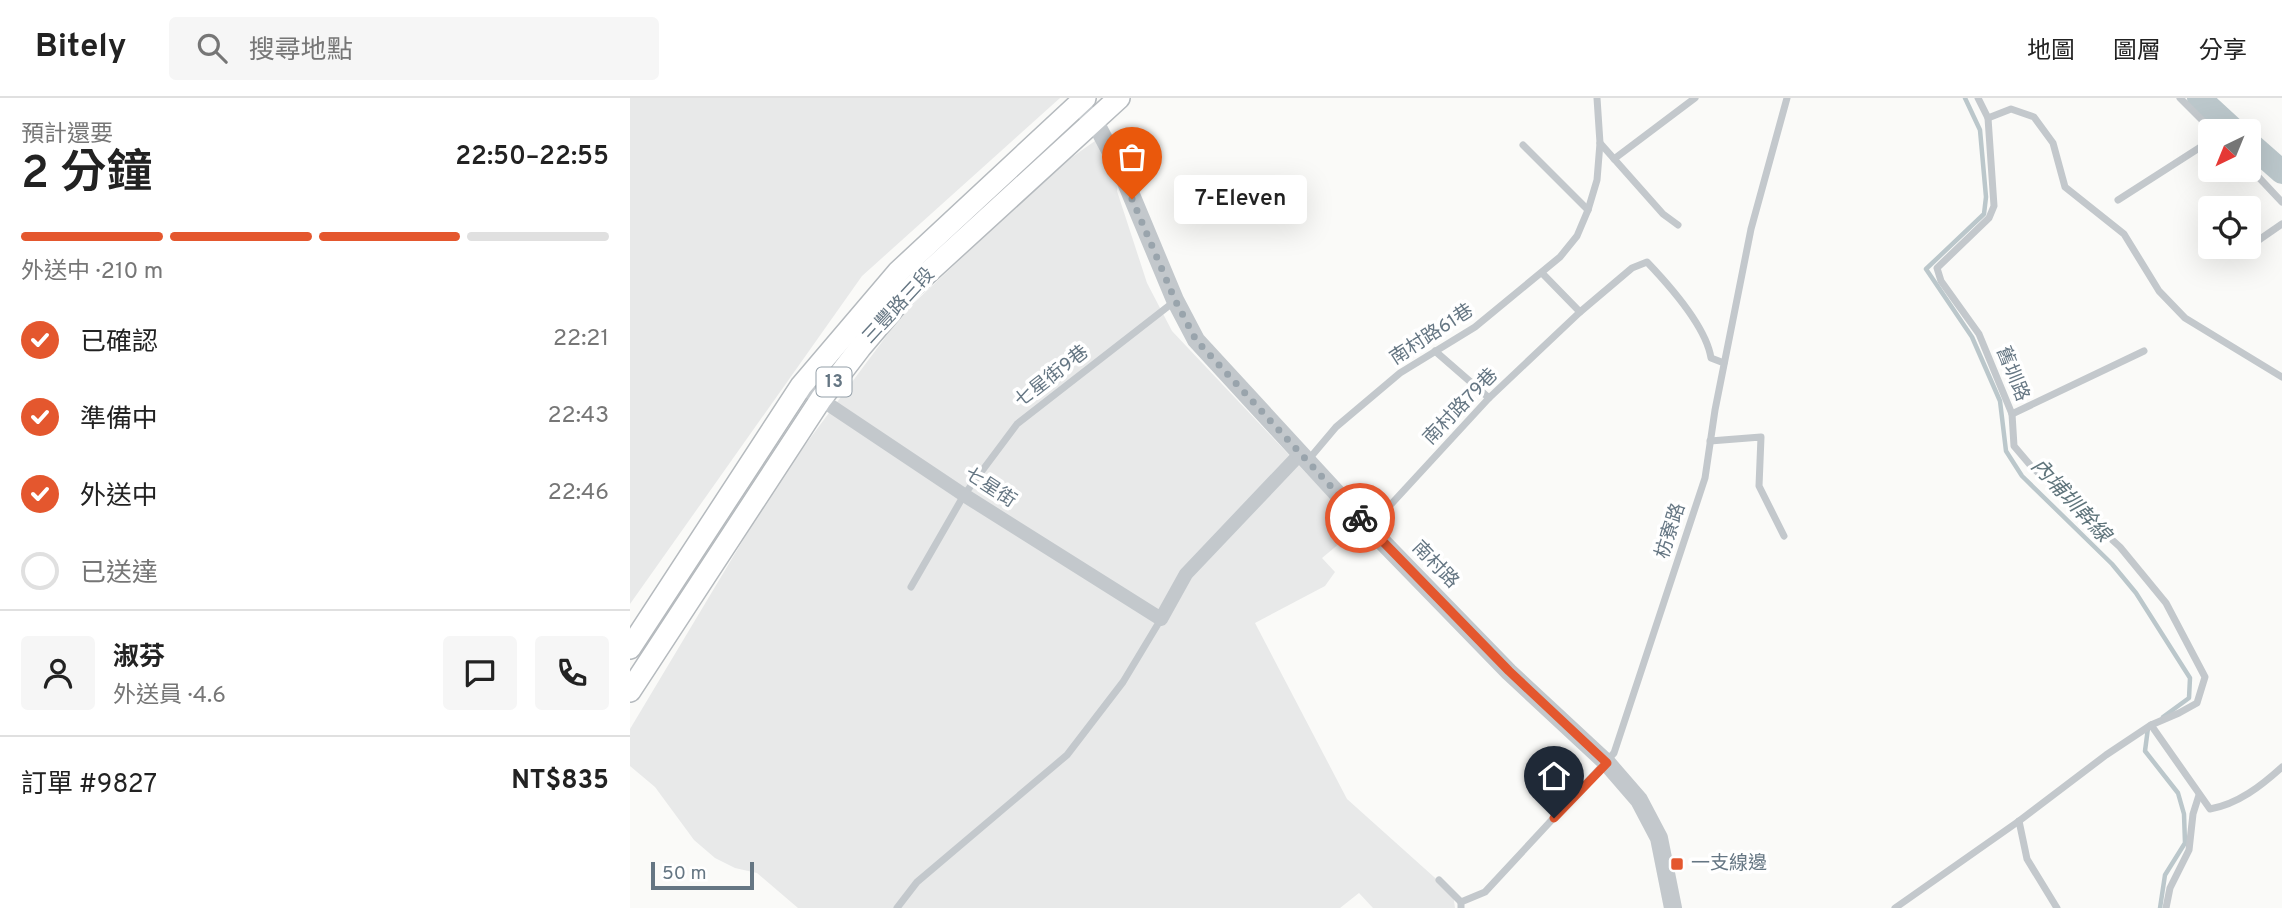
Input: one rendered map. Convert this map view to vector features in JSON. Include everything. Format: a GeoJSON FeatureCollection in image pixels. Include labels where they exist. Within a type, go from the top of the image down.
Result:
{"type":"FeatureCollection","features":[{"type":"Feature","properties":{"kind":"main road","name":"三豐路三段"},"geometry":{"type":"LineString","coordinates":[[630,691],[821,399],[860,348],[910,289],[1119,98]]}},
{"type":"Feature","properties":{"kind":"main road","name":"三豐路三段"},"geometry":{"type":"LineString","coordinates":[[630,648],[801,386],[898,272],[1078,100]]}},
{"type":"Feature","properties":{"kind":"street","name":"南村路"},"geometry":{"type":"LineString","coordinates":[[1078,100],[1094,120],[1122,173],[1175,300],[1196,340],[1369,528],[1509,671],[1607,763],[1639,800],[1659,838],[1673,908]]}},
{"type":"Feature","properties":{"kind":"street","name":"七星街"},"geometry":{"type":"LineString","coordinates":[[801,386],[964,495],[1161,619]]}},
{"type":"Feature","properties":{"kind":"street"},"geometry":{"type":"LineString","coordinates":[[1161,619],[1186,575],[1303,458]]}},
{"type":"Feature","properties":{"kind":"lane"},"geometry":{"type":"LineString","coordinates":[[1523,145],[1588,210],[1597,180],[1600,143],[1597,98]]}},
{"type":"Feature","properties":{"kind":"lane"},"geometry":{"type":"LineString","coordinates":[[1678,98],[1684,106]]}},
{"type":"Feature","properties":{"kind":"lane"},"geometry":{"type":"LineString","coordinates":[[1614,159],[1695,98]]}},
{"type":"Feature","properties":{"kind":"lane","name":"枋寮路"},"geometry":{"type":"LineString","coordinates":[[1461,905],[1485,892],[1615,753],[1705,478],[1724,363],[1751,229],[1787,98]]}},
{"type":"Feature","properties":{"kind":"lane","name":"舊圳路"},"geometry":{"type":"LineString","coordinates":[[1895,908],[2019,821],[2106,755],[2151,725],[2197,703],[2205,677],[2166,603],[2120,547],[2031,466],[2014,446],[2012,414],[1979,334],[1941,281],[1937,268],[1989,218],[1994,206],[1987,118],[1978,98]]}},
{"type":"Feature","properties":{"kind":"lane"},"geometry":{"type":"LineString","coordinates":[[2180,98],[2201,119]]}},
{"type":"Feature","properties":{"kind":"lane"},"geometry":{"type":"LineString","coordinates":[[1987,118],[2011,109],[2034,117],[2053,143],[2065,187],[2124,234],[2159,291],[2185,318],[2282,377]]}},
{"type":"Feature","properties":{"kind":"lane"},"geometry":{"type":"LineString","coordinates":[[1600,143],[1663,214],[1678,225]]}},
{"type":"Feature","properties":{"kind":"lane"},"geometry":{"type":"LineString","coordinates":[[2118,200],[2198,149]]}},
{"type":"Feature","properties":{"kind":"lane"},"geometry":{"type":"LineString","coordinates":[[2261,180],[2282,202]]}},
{"type":"Feature","properties":{"kind":"lane","name":"南村路61巷"},"geometry":{"type":"LineString","coordinates":[[1303,458],[1401,373],[1475,327],[1542,273],[1577,236],[1588,210]]}},
{"type":"Feature","properties":{"kind":"lane"},"geometry":{"type":"LineString","coordinates":[[2261,238],[2282,224]]}},
{"type":"Feature","properties":{"kind":"lane","name":"南村路79巷"},"geometry":{"type":"LineString","coordinates":[[1369,528],[1489,398],[1580,312],[1632,268],[1647,262],[1672,288],[1709,344],[1711,358],[1724,363]]}},
{"type":"Feature","properties":{"kind":"lane"},"geometry":{"type":"LineString","coordinates":[[1542,273],[1580,312]]}},
{"type":"Feature","properties":{"kind":"lane","name":"七星街9巷"},"geometry":{"type":"LineString","coordinates":[[911,587],[964,495],[1017,424],[1175,300]]}},
{"type":"Feature","properties":{"kind":"lane"},"geometry":{"type":"LineString","coordinates":[[1435,351],[1489,398]]}},
{"type":"Feature","properties":{"kind":"lane"},"geometry":{"type":"LineString","coordinates":[[2012,414],[2144,351]]}},
{"type":"Feature","properties":{"kind":"lane"},"geometry":{"type":"LineString","coordinates":[[1710,441],[1761,437],[1759,486],[1784,536]]}},
{"type":"Feature","properties":{"kind":"lane"},"geometry":{"type":"LineString","coordinates":[[897,908],[917,882],[1067,755],[1123,682],[1161,619]]}},
{"type":"Feature","properties":{"kind":"lane"},"geometry":{"type":"LineString","coordinates":[[2151,725],[2210,810],[2225,807],[2261,785],[2282,767]]}},
{"type":"Feature","properties":{"kind":"lane"},"geometry":{"type":"LineString","coordinates":[[2166,908],[2169,888],[2189,850],[2193,814],[2199,795]]}},
{"type":"Feature","properties":{"kind":"lane"},"geometry":{"type":"LineString","coordinates":[[2019,821],[2028,859],[2057,908]]}},
{"type":"Feature","properties":{"kind":"lane"},"geometry":{"type":"LineString","coordinates":[[1439,880],[1461,905]]}},
{"type":"Feature","properties":{"kind":"shaded area"},"geometry":{"type":"Polygon","coordinates":[[[630,98],[1060,98],[862,276],[630,604],[630,98]]]}},
{"type":"Feature","properties":{"kind":"shaded area"},"geometry":{"type":"Polygon","coordinates":[[[1102,136],[1121,164],[1117,191],[1147,283],[1172,331],[1358,528],[1322,558],[1335,572],[1325,586],[1255,623],[1347,799],[1453,894],[1455,908],[1373,908],[1359,893],[1340,908],[798,908],[757,873],[735,868],[715,858],[694,840],[655,787],[630,766],[630,729],[779,480],[890,331],[917,300],[1061,165],[1102,136]]]}},
{"type":"Feature","properties":{"kind":"waterway","name":"內埔圳幹線"},"geometry":{"type":"LineString","coordinates":[[1965,98],[1980,130],[1986,197],[1984,214],[1926,269],[1972,337],[2000,401],[2006,451],[2022,476],[2112,564],[2136,593],[2190,678],[2189,698],[2163,717]]}},
{"type":"Feature","properties":{"kind":"waterway"},"geometry":{"type":"LineString","coordinates":[[2199,98],[2222,119]]}},
{"type":"Feature","properties":{"kind":"waterway"},"geometry":{"type":"LineString","coordinates":[[2261,154],[2282,172]]}},
{"type":"Feature","properties":{"kind":"waterway","name":"內埔圳幹線"},"geometry":{"type":"LineString","coordinates":[[2148,728],[2145,751],[2178,793],[2184,814],[2185,843],[2165,875],[2160,908]]}},
{"type":"Feature","properties":{"kind":"way so far"},"geometry":{"type":"LineString","coordinates":[[1132,199],[1175,300],[1196,340],[1360,518]]}},
{"type":"Feature","properties":{"kind":"place","name":"7-Eleven"},"geometry":{"type":"Point","coordinates":[1132,199]}},
{"type":"Feature","properties":{"kind":"place","name":"一支線邊"},"geometry":{"type":"Point","coordinates":[1677,864]}},
{"type":"Feature","properties":{"kind":"route"},"geometry":{"type":"LineString","coordinates":[[1360,518],[1509,671],[1607,763],[1554,818]]}}]}
